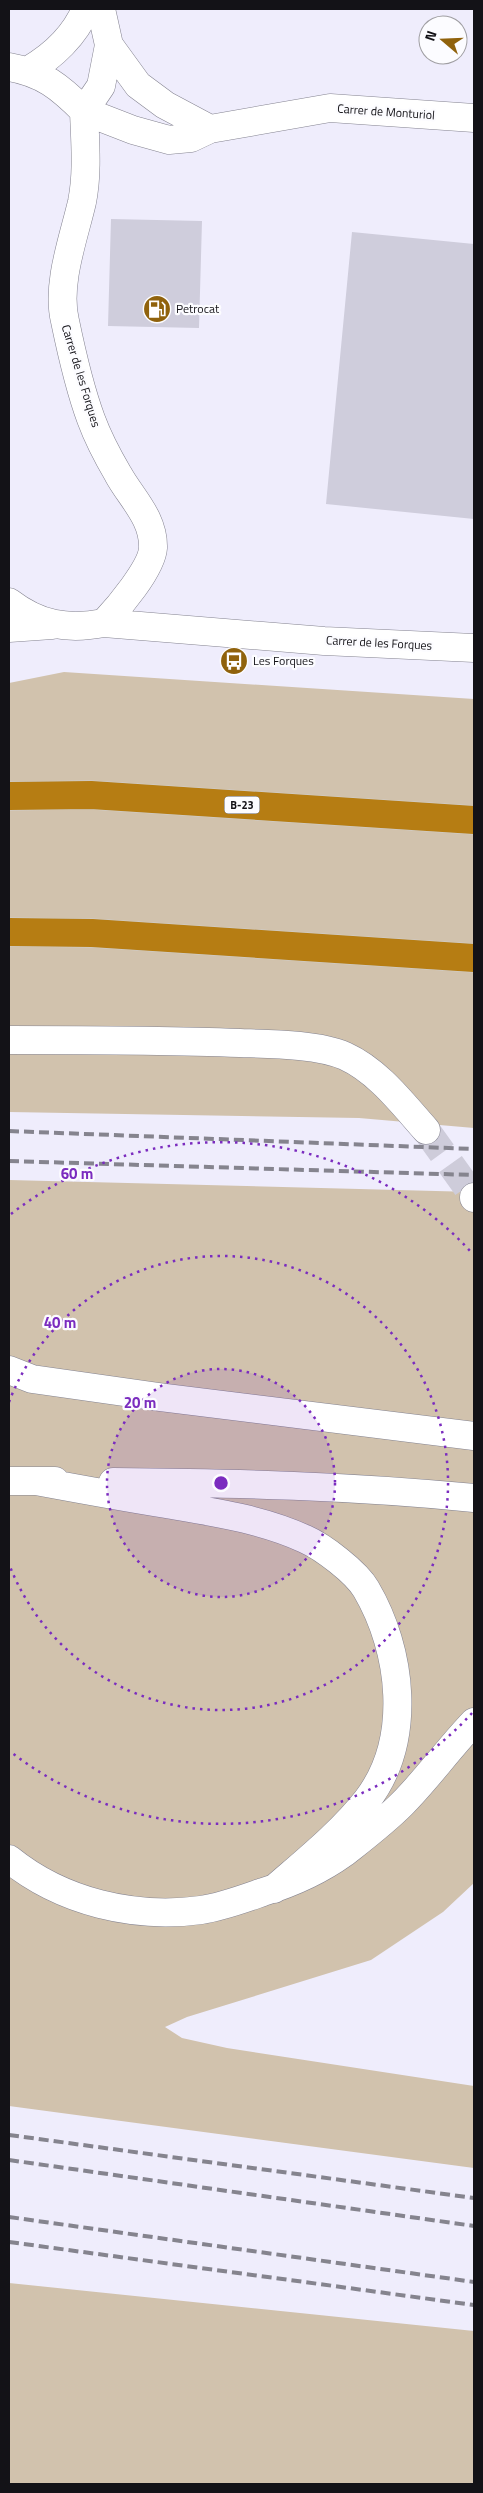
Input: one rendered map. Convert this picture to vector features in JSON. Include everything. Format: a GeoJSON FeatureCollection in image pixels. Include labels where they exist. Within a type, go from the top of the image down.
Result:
{"type":"FeatureCollection","features":[{"type":"Feature","properties":{"kind":"highway","name":"B-23"},"geometry":{"type":"LineString","coordinates":[[9,796],[91,795],[474,820]]}},
{"type":"Feature","properties":{"kind":"highway"},"geometry":{"type":"LineString","coordinates":[[9,932],[92,933],[474,958]]}},
{"type":"Feature","properties":{"kind":"street"},"geometry":{"type":"LineString","coordinates":[[19,69],[49,58],[68,37],[86,9]]}},
{"type":"Feature","properties":{"kind":"street"},"geometry":{"type":"LineString","coordinates":[[101,9],[109,45],[138,85],[165,105],[210,129]]}},
{"type":"Feature","properties":{"kind":"street"},"geometry":{"type":"LineString","coordinates":[[19,69],[59,86],[84,111],[101,86],[109,45]]}},
{"type":"Feature","properties":{"kind":"street","name":"Carrer de Monturiol"},"geometry":{"type":"LineString","coordinates":[[84,111],[133,130],[169,140],[191,138],[210,129],[330,108],[474,118]]}},
{"type":"Feature","properties":{"kind":"street","name":"Carrer de les Forques"},"geometry":{"type":"LineString","coordinates":[[84,111],[86,159],[82,200],[67,264],[64,318],[91,419],[118,474],[144,511],[153,549],[142,573],[123,603],[104,623]]}},
{"type":"Feature","properties":{"kind":"street","name":"Carrer de les Forques"},"geometry":{"type":"LineString","coordinates":[[9,602],[20,610],[52,626],[92,626],[104,623],[324,641],[474,648]]}},
{"type":"Feature","properties":{"kind":"street"},"geometry":{"type":"LineString","coordinates":[[9,628],[52,626]]}},
{"type":"Feature","properties":{"kind":"street"},"geometry":{"type":"LineString","coordinates":[[9,1040],[177,1040],[282,1045],[324,1051],[344,1056],[362,1066],[387,1087],[426,1130]]}},
{"type":"Feature","properties":{"kind":"street"},"geometry":{"type":"LineString","coordinates":[[9,1370],[32,1379],[474,1436]]}},
{"type":"Feature","properties":{"kind":"street"},"geometry":{"type":"LineString","coordinates":[[9,1481],[284,1484],[381,1489],[474,1498]]}},
{"type":"Feature","properties":{"kind":"street"},"geometry":{"type":"LineString","coordinates":[[36,1481],[226,1515],[266,1525],[306,1539],[338,1561],[365,1588],[390,1641],[398,1695],[393,1740],[385,1766],[368,1799],[327,1842],[274,1888]]}},
{"type":"Feature","properties":{"kind":"street"},"geometry":{"type":"LineString","coordinates":[[9,1859],[22,1870],[76,1898],[150,1912],[202,1910],[274,1888],[313,1873],[358,1841],[401,1805],[474,1722]]}},
{"type":"Feature","properties":{"kind":"shaded area"},"geometry":{"type":"Polygon","coordinates":[[[64,672],[474,699],[474,1128],[359,1118],[9,1112],[9,683],[64,672]]]}},
{"type":"Feature","properties":{"kind":"shaded area"},"geometry":{"type":"Polygon","coordinates":[[[9,1180],[474,1192],[474,1883],[443,1912],[371,1960],[187,2017],[165,2027],[182,2038],[227,2048],[474,2086],[474,2168],[9,2106],[9,1180]]]}},
{"type":"Feature","properties":{"kind":"shaded area"},"geometry":{"type":"Polygon","coordinates":[[[9,2283],[474,2331],[474,2484],[9,2484],[9,2283]]]}},
{"type":"Feature","properties":{"kind":"building"},"geometry":{"type":"Polygon","coordinates":[[[111,219],[202,221],[199,328],[108,326],[111,219]]]}},
{"type":"Feature","properties":{"kind":"building"},"geometry":{"type":"Polygon","coordinates":[[[352,232],[474,244],[474,519],[326,504],[352,232]]]}},
{"type":"Feature","properties":{"kind":"tunnel"},"geometry":{"type":"LineString","coordinates":[[426,1130],[474,1197]]}},
{"type":"Feature","properties":{"kind":"railway"},"geometry":{"type":"LineString","coordinates":[[9,1131],[474,1149]]}},
{"type":"Feature","properties":{"kind":"railway"},"geometry":{"type":"LineString","coordinates":[[9,1161],[474,1175]]}},
{"type":"Feature","properties":{"kind":"railway"},"geometry":{"type":"LineString","coordinates":[[9,2135],[474,2198]]}},
{"type":"Feature","properties":{"kind":"railway"},"geometry":{"type":"LineString","coordinates":[[9,2160],[474,2226]]}},
{"type":"Feature","properties":{"kind":"railway"},"geometry":{"type":"LineString","coordinates":[[9,2217],[474,2282]]}},
{"type":"Feature","properties":{"kind":"railway"},"geometry":{"type":"LineString","coordinates":[[9,2242],[474,2305]]}},
{"type":"Feature","properties":{"kind":"place","name":"Petrocat"},"geometry":{"type":"Point","coordinates":[157,309]}},
{"type":"Feature","properties":{"kind":"place","name":"Les Forques"},"geometry":{"type":"Point","coordinates":[234,661]}}]}
